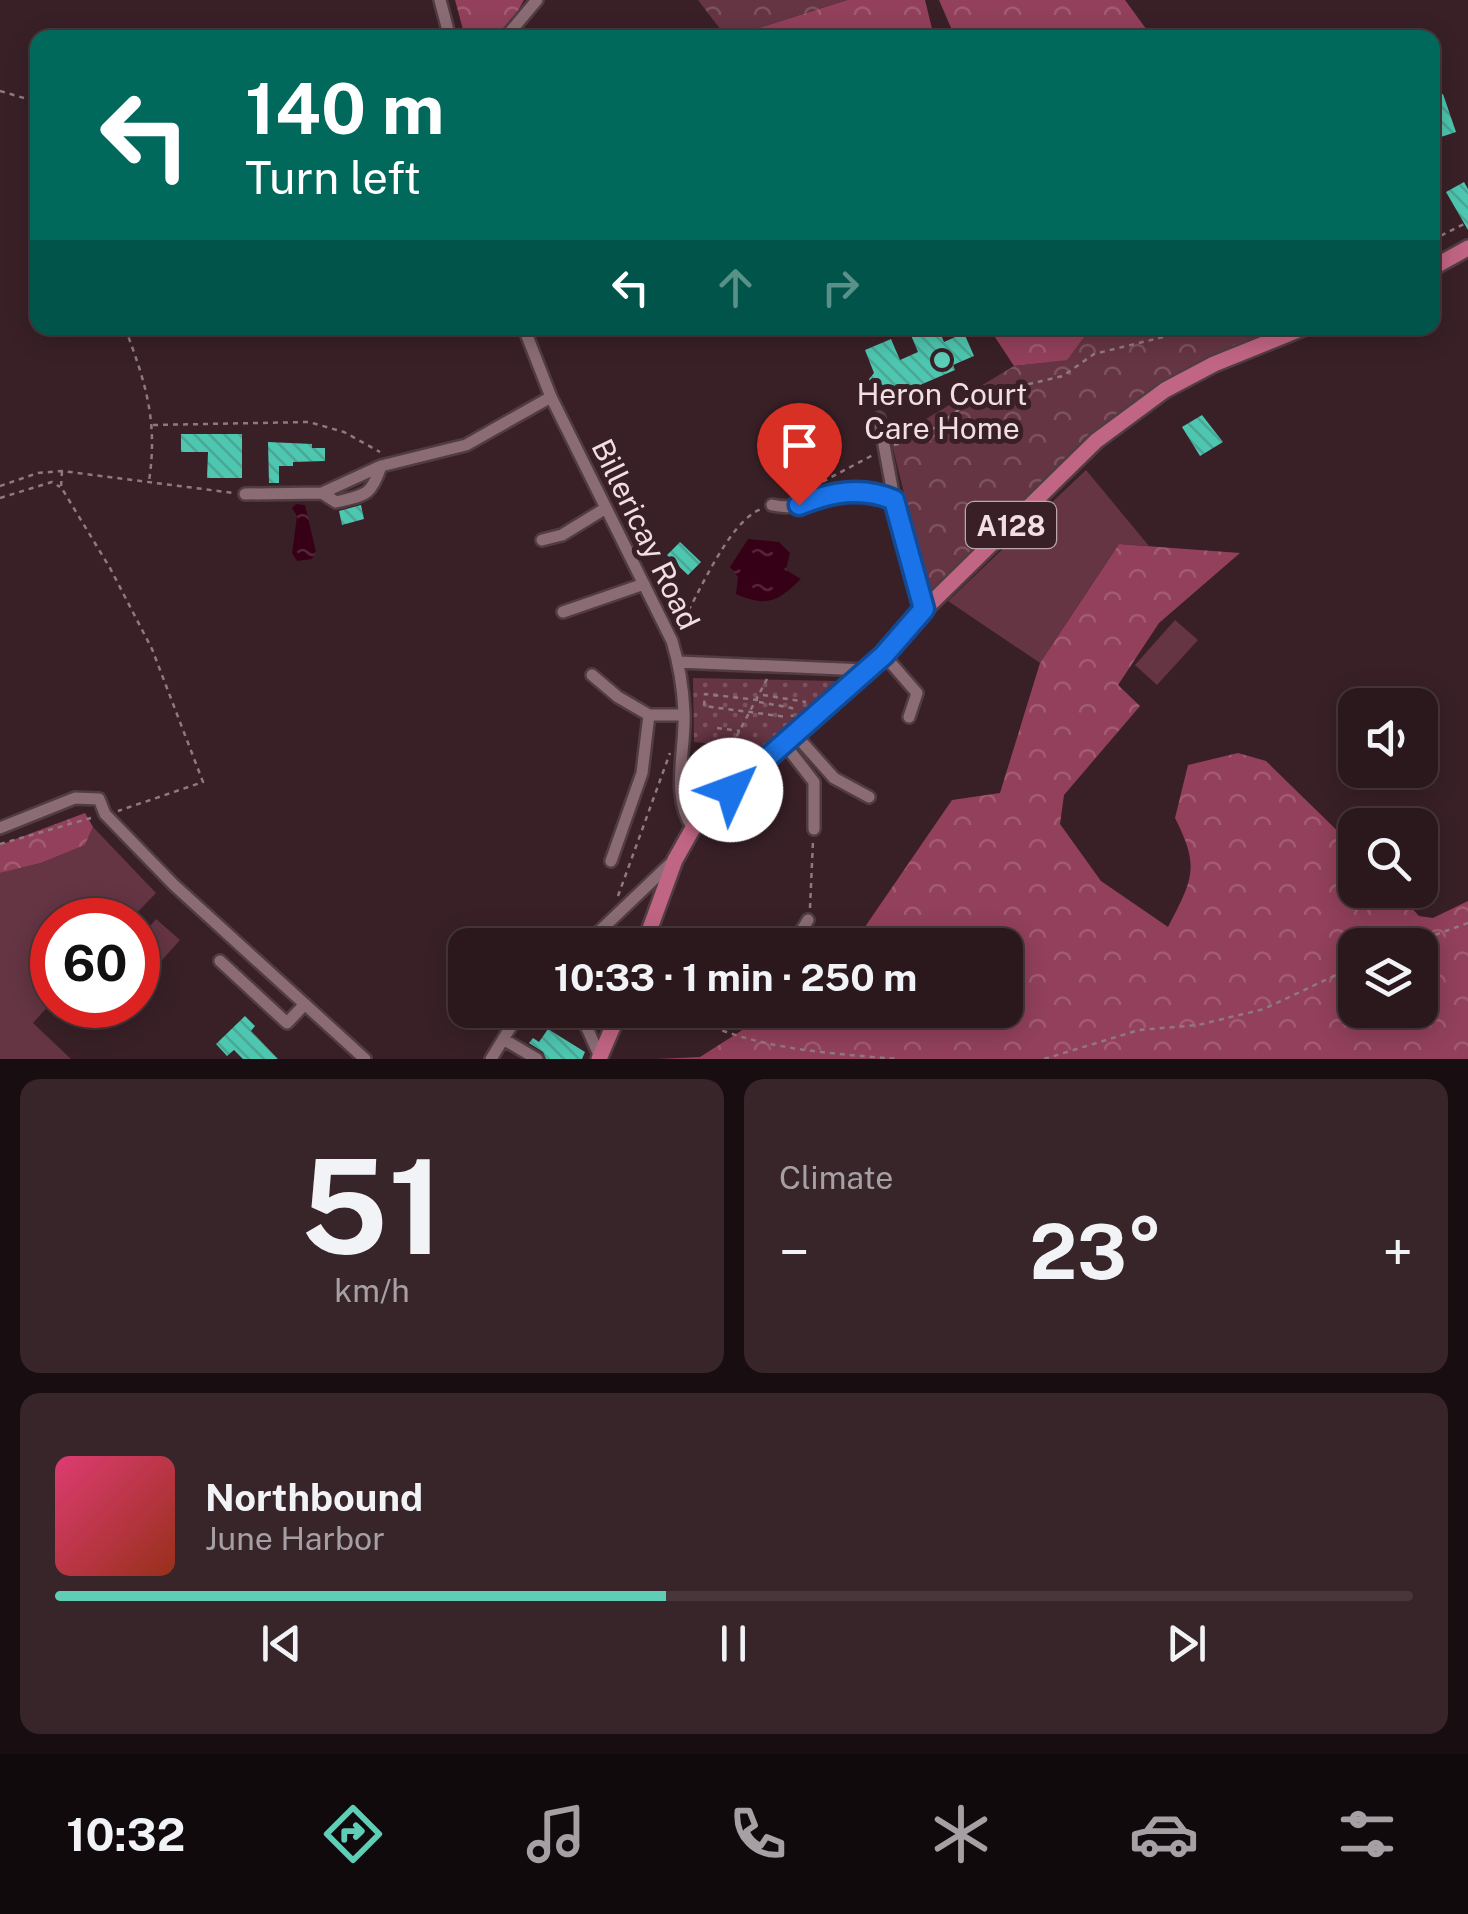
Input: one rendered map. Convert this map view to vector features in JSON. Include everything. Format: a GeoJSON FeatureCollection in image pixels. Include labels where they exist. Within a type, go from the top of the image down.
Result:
{"type":"FeatureCollection","features":[{"type":"Feature","properties":{"kind":"main road"},"geometry":{"type":"LineString","coordinates":[[1440,264],[1468,248]]}},
{"type":"Feature","properties":{"kind":"main road","name":"A128"},"geometry":{"type":"LineString","coordinates":[[650,928],[674,860],[693,828],[788,737],[884,655],[924,609],[1110,431],[1165,390],[1287,335]]}},
{"type":"Feature","properties":{"kind":"main road"},"geometry":{"type":"LineString","coordinates":[[600,1058],[612,1028]]}},
{"type":"Feature","properties":{"kind":"street"},"geometry":{"type":"LineString","coordinates":[[440,0],[448,30]]}},
{"type":"Feature","properties":{"kind":"street"},"geometry":{"type":"LineString","coordinates":[[513,30],[537,0]]}},
{"type":"Feature","properties":{"kind":"street","name":"Billericay Road"},"geometry":{"type":"LineString","coordinates":[[527,335],[551,397],[672,641],[684,714],[682,806],[693,828]]}},
{"type":"Feature","properties":{"kind":"street"},"geometry":{"type":"LineString","coordinates":[[245,494],[322,493],[380,466],[466,445],[551,397]]}},
{"type":"Feature","properties":{"kind":"street"},"geometry":{"type":"LineString","coordinates":[[878,418],[894,500],[924,609]]}},
{"type":"Feature","properties":{"kind":"street"},"geometry":{"type":"LineString","coordinates":[[322,493],[336,502],[363,496],[372,490],[380,466]]}},
{"type":"Feature","properties":{"kind":"street"},"geometry":{"type":"LineString","coordinates":[[772,505],[791,507],[856,490],[894,500]]}},
{"type":"Feature","properties":{"kind":"street"},"geometry":{"type":"LineString","coordinates":[[542,540],[562,535],[606,508]]}},
{"type":"Feature","properties":{"kind":"street"},"geometry":{"type":"LineString","coordinates":[[564,612],[644,584]]}},
{"type":"Feature","properties":{"kind":"street"},"geometry":{"type":"LineString","coordinates":[[884,655],[917,694],[908,717]]}},
{"type":"Feature","properties":{"kind":"street"},"geometry":{"type":"LineString","coordinates":[[678,662],[865,670]]}},
{"type":"Feature","properties":{"kind":"street"},"geometry":{"type":"LineString","coordinates":[[592,675],[601,685],[649,715],[684,714]]}},
{"type":"Feature","properties":{"kind":"street"},"geometry":{"type":"LineString","coordinates":[[611,861],[642,773],[649,715]]}},
{"type":"Feature","properties":{"kind":"street"},"geometry":{"type":"LineString","coordinates":[[788,737],[834,778],[870,797]]}},
{"type":"Feature","properties":{"kind":"street"},"geometry":{"type":"LineString","coordinates":[[788,737],[814,782],[814,829]]}},
{"type":"Feature","properties":{"kind":"street"},"geometry":{"type":"LineString","coordinates":[[0,828],[74,798],[98,799],[105,814],[174,885],[365,1059]]}},
{"type":"Feature","properties":{"kind":"street"},"geometry":{"type":"LineString","coordinates":[[602,928],[674,860]]}},
{"type":"Feature","properties":{"kind":"street"},"geometry":{"type":"LineString","coordinates":[[803,928],[808,920]]}},
{"type":"Feature","properties":{"kind":"street"},"geometry":{"type":"LineString","coordinates":[[220,961],[287,1023],[305,1004]]}},
{"type":"Feature","properties":{"kind":"street"},"geometry":{"type":"LineString","coordinates":[[491,1059],[510,1028]]}},
{"type":"Feature","properties":{"kind":"street"},"geometry":{"type":"LineString","coordinates":[[587,1028],[600,1058]]}},
{"type":"Feature","properties":{"kind":"street"},"geometry":{"type":"LineString","coordinates":[[503,1039],[536,1059]]}},
{"type":"Feature","properties":{"kind":"path"},"geometry":{"type":"LineString","coordinates":[[0,91],[30,100]]}},
{"type":"Feature","properties":{"kind":"path"},"geometry":{"type":"LineString","coordinates":[[1440,236],[1468,222]]}},
{"type":"Feature","properties":{"kind":"path"},"geometry":{"type":"LineString","coordinates":[[128,335],[146,382],[153,425],[149,483]]}},
{"type":"Feature","properties":{"kind":"path"},"geometry":{"type":"LineString","coordinates":[[800,494],[884,448],[920,438],[978,396],[1063,376],[1094,354],[1171,335]]}},
{"type":"Feature","properties":{"kind":"path"},"geometry":{"type":"LineString","coordinates":[[153,425],[309,422],[344,432],[395,462]]}},
{"type":"Feature","properties":{"kind":"path"},"geometry":{"type":"LineString","coordinates":[[61,487],[62,471]]}},
{"type":"Feature","properties":{"kind":"path"},"geometry":{"type":"LineString","coordinates":[[0,486],[38,473],[62,471],[245,494]]}},
{"type":"Feature","properties":{"kind":"path"},"geometry":{"type":"LineString","coordinates":[[0,498],[52,482],[61,487],[110,568],[152,649],[203,782],[0,844]]}},
{"type":"Feature","properties":{"kind":"path"},"geometry":{"type":"LineString","coordinates":[[672,641],[727,543],[748,514],[772,505]]}},
{"type":"Feature","properties":{"kind":"path"},"geometry":{"type":"LineString","coordinates":[[732,745],[767,683],[768,668]]}},
{"type":"Feature","properties":{"kind":"path"},"geometry":{"type":"LineString","coordinates":[[758,699],[792,708],[792,718],[704,706],[705,694],[806,702]]}},
{"type":"Feature","properties":{"kind":"path"},"geometry":{"type":"LineString","coordinates":[[717,728],[740,731]]}},
{"type":"Feature","properties":{"kind":"path"},"geometry":{"type":"LineString","coordinates":[[618,912],[618,899],[670,754]]}},
{"type":"Feature","properties":{"kind":"path"},"geometry":{"type":"LineString","coordinates":[[808,920],[814,829]]}},
{"type":"Feature","properties":{"kind":"path"},"geometry":{"type":"LineString","coordinates":[[1438,934],[1468,923]]}},
{"type":"Feature","properties":{"kind":"path"},"geometry":{"type":"LineString","coordinates":[[1044,1059],[1139,1030],[1198,1025],[1264,1009],[1338,972]]}},
{"type":"Feature","properties":{"kind":"path"},"geometry":{"type":"LineString","coordinates":[[715,1028],[793,1047],[898,1059]]}},
{"type":"Feature","properties":{"kind":"green space"},"geometry":{"type":"Polygon","coordinates":[[[455,0],[524,0],[507,30],[463,30],[455,0]]]}},
{"type":"Feature","properties":{"kind":"green space"},"geometry":{"type":"Polygon","coordinates":[[[698,0],[847,0],[752,30],[721,30],[698,0]]]}},
{"type":"Feature","properties":{"kind":"green space"},"geometry":{"type":"Polygon","coordinates":[[[847,0],[925,0],[932,30],[752,30],[847,0]]]}},
{"type":"Feature","properties":{"kind":"green space"},"geometry":{"type":"Polygon","coordinates":[[[939,0],[1125,0],[1147,30],[952,30],[939,0]]]}},
{"type":"Feature","properties":{"kind":"green space"},"geometry":{"type":"Polygon","coordinates":[[[994,335],[1086,335],[1067,361],[1014,366],[994,335]]]}},
{"type":"Feature","properties":{"kind":"green space"},"geometry":{"type":"Polygon","coordinates":[[[1086,335],[1286,335],[1214,364],[1096,441],[931,604],[891,440],[1014,366],[1067,360],[1086,335]]]}},
{"type":"Feature","properties":{"kind":"green space"},"geometry":{"type":"Polygon","coordinates":[[[1086,470],[1149,546],[1119,544],[1040,663],[948,601],[1086,470]]]}},
{"type":"Feature","properties":{"kind":"green space"},"geometry":{"type":"Polygon","coordinates":[[[1119,544],[1240,553],[1159,623],[1118,685],[1140,706],[1064,795],[1060,824],[1101,881],[1168,927],[1190,873],[1188,849],[1175,818],[1188,765],[1238,753],[1266,761],[1338,831],[1338,908],[1412,908],[1419,916],[1433,918],[1468,901],[1468,1059],[657,1059],[700,1057],[746,1028],[1023,1028],[1023,928],[864,928],[952,800],[1000,793],[1040,663],[1119,544]]]}},
{"type":"Feature","properties":{"kind":"green space"},"geometry":{"type":"Polygon","coordinates":[[[1175,620],[1198,640],[1157,685],[1135,665],[1175,620]]]}},
{"type":"Feature","properties":{"kind":"green space"},"geometry":{"type":"Polygon","coordinates":[[[693,678],[836,681],[764,749],[694,742],[693,678]]]}},
{"type":"Feature","properties":{"kind":"green space"},"geometry":{"type":"Polygon","coordinates":[[[85,813],[93,827],[85,845],[41,863],[0,873],[0,845],[85,813]]]}},
{"type":"Feature","properties":{"kind":"green space"},"geometry":{"type":"Polygon","coordinates":[[[93,827],[156,893],[151,898],[30,898],[30,1028],[38,1028],[71,1059],[0,1059],[0,873],[41,863],[85,845],[93,827]]]}},
{"type":"Feature","properties":{"kind":"green space"},"geometry":{"type":"Polygon","coordinates":[[[160,922],[180,940],[160,962],[160,922]]]}},
{"type":"Feature","properties":{"kind":"water"},"geometry":{"type":"Polygon","coordinates":[[[305,505],[316,552],[312,559],[297,561],[292,553],[297,516],[292,508],[305,505]]]}},
{"type":"Feature","properties":{"kind":"water"},"geometry":{"type":"Polygon","coordinates":[[[748,539],[779,542],[790,553],[786,570],[801,579],[772,600],[756,601],[736,594],[738,577],[730,567],[748,539]]]}},
{"type":"Feature","properties":{"kind":"building"},"geometry":{"type":"Polygon","coordinates":[[[1443,94],[1456,132],[1440,137],[1443,94]]]}},
{"type":"Feature","properties":{"kind":"building"},"geometry":{"type":"Polygon","coordinates":[[[1464,182],[1468,189],[1468,230],[1446,192],[1464,182]]]}},
{"type":"Feature","properties":{"kind":"building","name":"Heron Court Care Home"},"geometry":{"type":"Polygon","coordinates":[[[911,335],[941,335],[944,342],[965,335],[974,356],[953,365],[955,370],[913,388],[912,385],[885,393],[882,384],[873,388],[869,379],[874,373],[865,350],[891,339],[900,360],[918,352],[911,335]]]}},
{"type":"Feature","properties":{"kind":"building"},"geometry":{"type":"Polygon","coordinates":[[[1202,415],[1223,442],[1200,456],[1182,427],[1202,415]]]}},
{"type":"Feature","properties":{"kind":"building"},"geometry":{"type":"Polygon","coordinates":[[[181,434],[242,434],[242,478],[207,478],[208,452],[181,452],[181,434]]]}},
{"type":"Feature","properties":{"kind":"building"},"geometry":{"type":"Polygon","coordinates":[[[268,442],[325,448],[325,461],[279,466],[279,483],[269,483],[268,442]]]}},
{"type":"Feature","properties":{"kind":"building"},"geometry":{"type":"Polygon","coordinates":[[[361,505],[364,519],[342,525],[339,511],[361,505]]]}},
{"type":"Feature","properties":{"kind":"building"},"geometry":{"type":"Polygon","coordinates":[[[680,542],[701,562],[688,575],[667,555],[680,542]]]}},
{"type":"Feature","properties":{"kind":"building"},"geometry":{"type":"Polygon","coordinates":[[[706,745],[718,750],[714,759],[722,762],[711,789],[700,785],[704,775],[697,772],[706,745]]]}},
{"type":"Feature","properties":{"kind":"building"},"geometry":{"type":"Polygon","coordinates":[[[245,1016],[255,1026],[251,1031],[278,1059],[243,1059],[234,1050],[227,1056],[216,1044],[245,1016]]]}},
{"type":"Feature","properties":{"kind":"building"},"geometry":{"type":"Polygon","coordinates":[[[548,1029],[585,1052],[582,1059],[546,1059],[543,1052],[529,1043],[533,1038],[539,1042],[548,1029]]]}},
{"type":"Feature","properties":{"kind":"place","name":"Heron Court Care Home"},"geometry":{"type":"Point","coordinates":[942,360]}},
{"type":"Feature","properties":{"kind":"route"},"geometry":{"type":"LineString","coordinates":[[731,790],[884,655],[924,609],[894,500],[856,490],[799,505]]}}]}
